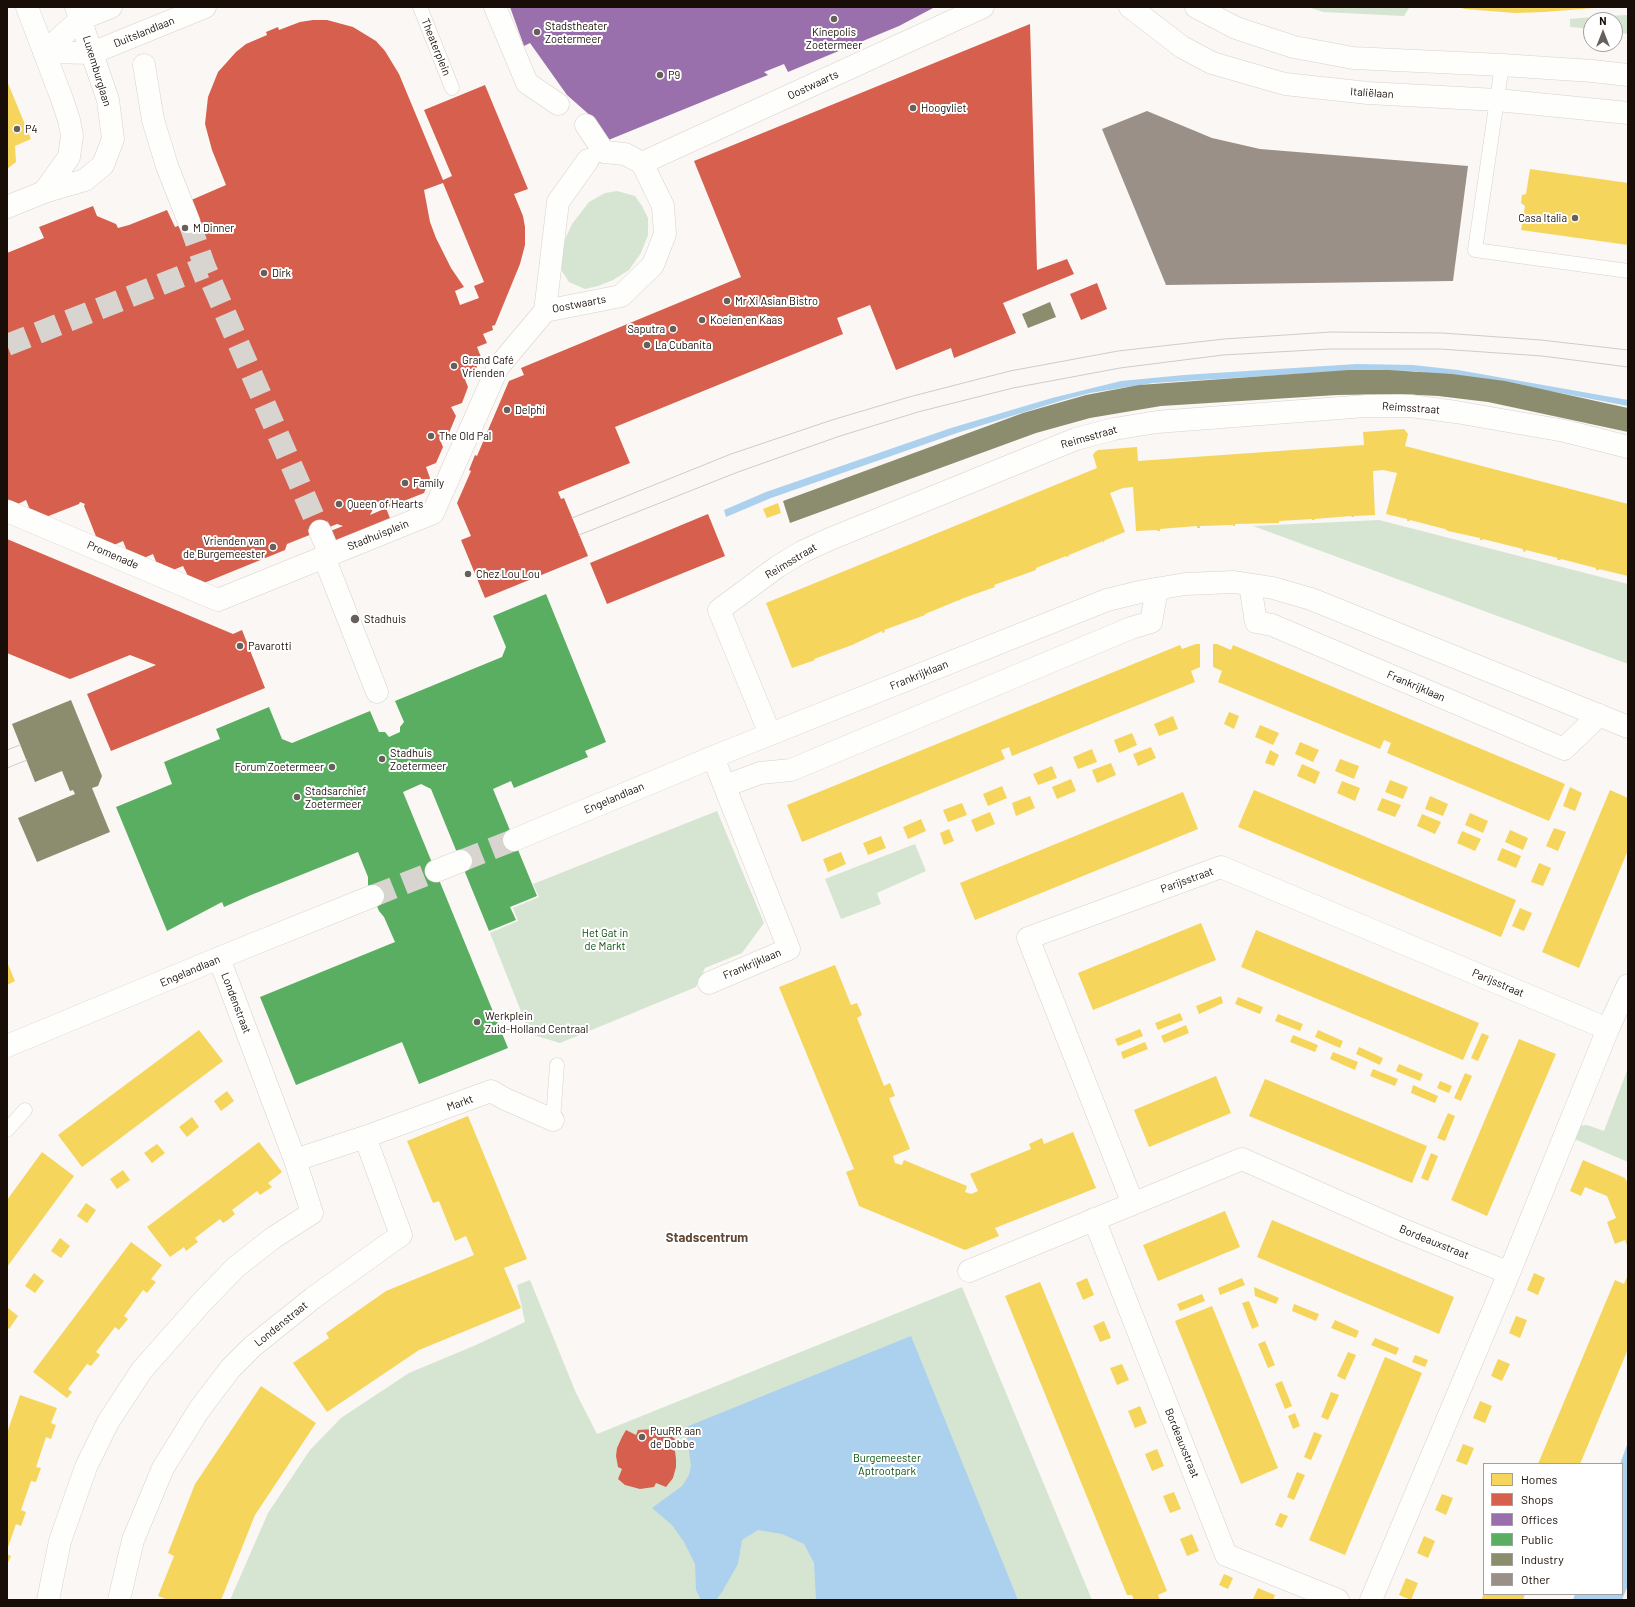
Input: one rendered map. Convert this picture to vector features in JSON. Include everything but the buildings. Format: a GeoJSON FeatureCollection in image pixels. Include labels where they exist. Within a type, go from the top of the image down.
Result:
{"type":"FeatureCollection","features":[{"type":"Feature","properties":{"kind":"street"},"geometry":{"type":"LineString","coordinates":[[27,7],[69,120],[72,136],[69,158],[44,192]]}},
{"type":"Feature","properties":{"kind":"street"},"geometry":{"type":"LineString","coordinates":[[44,52],[79,13],[111,7]]}},
{"type":"Feature","properties":{"kind":"street","name":"Duitslandlaan"},"geometry":{"type":"LineString","coordinates":[[44,52],[92,53],[205,7]]}},
{"type":"Feature","properties":{"kind":"street"},"geometry":{"type":"LineString","coordinates":[[495,7],[527,84],[558,104]]}},
{"type":"Feature","properties":{"kind":"street","name":"Oostwaarts"},"geometry":{"type":"LineString","coordinates":[[433,513],[498,367],[545,311],[621,296],[653,265],[665,234],[663,206],[642,163],[983,7]]}},
{"type":"Feature","properties":{"kind":"street"},"geometry":{"type":"LineString","coordinates":[[1196,7],[1236,28],[1302,49],[1353,58],[1502,64],[1628,75]]}},
{"type":"Feature","properties":{"kind":"street","name":"Italiëlaan"},"geometry":{"type":"LineString","coordinates":[[1134,8],[1182,47],[1212,63],[1285,84],[1368,93],[1497,100],[1628,113]]}},
{"type":"Feature","properties":{"kind":"street","name":"Luxemburglaan"},"geometry":{"type":"LineString","coordinates":[[7,207],[44,192],[85,180],[104,165],[112,139],[108,100],[79,13]]}},
{"type":"Feature","properties":{"kind":"street"},"geometry":{"type":"LineString","coordinates":[[144,66],[153,120],[189,222]]}},
{"type":"Feature","properties":{"kind":"street"},"geometry":{"type":"LineString","coordinates":[[586,125],[604,152],[625,154],[642,163]]}},
{"type":"Feature","properties":{"kind":"street"},"geometry":{"type":"LineString","coordinates":[[545,311],[558,202],[588,160]]}},
{"type":"Feature","properties":{"kind":"street","name":"Reimsstraat"},"geometry":{"type":"LineString","coordinates":[[770,734],[719,610],[777,567],[802,552],[830,539],[1076,439],[1114,429],[1157,422],[1366,406],[1411,406],[1565,431],[1628,447]]}},
{"type":"Feature","properties":{"kind":"street","name":"Promenade"},"geometry":{"type":"LineString","coordinates":[[7,511],[218,600]]}},
{"type":"Feature","properties":{"kind":"street","name":"Stadhuisplein"},"geometry":{"type":"LineString","coordinates":[[218,600],[433,513]]}},
{"type":"Feature","properties":{"kind":"street"},"geometry":{"type":"LineString","coordinates":[[320,531],[327,556],[377,692]]}},
{"type":"Feature","properties":{"kind":"street","name":"Frankrijklaan"},"geometry":{"type":"LineString","coordinates":[[709,983],[789,949],[713,756],[1107,600],[1186,584],[1234,582],[1273,588],[1311,599],[1628,727]]}},
{"type":"Feature","properties":{"kind":"street","name":"Frankrijklaan"},"geometry":{"type":"LineString","coordinates":[[1250,585],[1256,622],[1272,625],[1564,749],[1599,715]]}},
{"type":"Feature","properties":{"kind":"street"},"geometry":{"type":"LineString","coordinates":[[725,786],[760,773],[791,770],[1131,628],[1151,622],[1157,589]]}},
{"type":"Feature","properties":{"kind":"street","name":"Engelandlaan"},"geometry":{"type":"LineString","coordinates":[[514,840],[713,756]]}},
{"type":"Feature","properties":{"kind":"street"},"geometry":{"type":"LineString","coordinates":[[436,871],[461,861]]}},
{"type":"Feature","properties":{"kind":"street","name":"Parijsstraat"},"geometry":{"type":"LineString","coordinates":[[1132,1204],[1028,938],[1221,868],[1608,1029]]}},
{"type":"Feature","properties":{"kind":"street","name":"Engelandlaan"},"geometry":{"type":"LineString","coordinates":[[7,1046],[373,896]]}},
{"type":"Feature","properties":{"kind":"street","name":"Londenstraat"},"geometry":{"type":"LineString","coordinates":[[48,1600],[60,1542],[86,1467],[108,1422],[142,1370],[203,1301],[236,1267],[273,1238],[312,1213],[295,1160],[219,958]]}},
{"type":"Feature","properties":{"kind":"street"},"geometry":{"type":"LineString","coordinates":[[1371,1600],[1509,1273],[1608,1029],[1628,986]]}},
{"type":"Feature","properties":{"kind":"street","name":"Markt"},"geometry":{"type":"LineString","coordinates":[[365,1137],[491,1091],[505,1099],[552,1120]]}},
{"type":"Feature","properties":{"kind":"street"},"geometry":{"type":"LineString","coordinates":[[295,1160],[365,1137]]}},
{"type":"Feature","properties":{"kind":"street","name":"Londenstraat"},"geometry":{"type":"LineString","coordinates":[[119,1600],[133,1540],[162,1468],[199,1410],[226,1375],[253,1346],[313,1298],[401,1235],[365,1137]]}},
{"type":"Feature","properties":{"kind":"street","name":"Bordeauxstraat"},"geometry":{"type":"LineString","coordinates":[[969,1271],[1242,1159],[1509,1273]]}},
{"type":"Feature","properties":{"kind":"street","name":"Bordeauxstraat"},"geometry":{"type":"LineString","coordinates":[[1094,1219],[1226,1555],[1338,1600]]}},
{"type":"Feature","properties":{"kind":"lane","name":"Theaterplein"},"geometry":{"type":"LineString","coordinates":[[420,7],[452,88]]}},
{"type":"Feature","properties":{"kind":"lane"},"geometry":{"type":"LineString","coordinates":[[1502,64],[1475,250],[1628,271]]}},
{"type":"Feature","properties":{"kind":"lane"},"geometry":{"type":"LineString","coordinates":[[552,1120],[557,1065]]}},
{"type":"Feature","properties":{"kind":"lane"},"geometry":{"type":"LineString","coordinates":[[7,1130],[24,1110]]}},
{"type":"Feature","properties":{"kind":"green space"},"geometry":{"type":"Polygon","coordinates":[[[1308,7],[1409,8],[1404,16],[1323,12],[1308,7]]]}},
{"type":"Feature","properties":{"kind":"green space"},"geometry":{"type":"Polygon","coordinates":[[[1623,15],[1628,15],[1628,34],[1623,33],[1623,15]]]}},
{"type":"Feature","properties":{"kind":"green space"},"geometry":{"type":"Polygon","coordinates":[[[1583,18],[1583,28],[1570,27],[1570,19],[1583,18]]]}},
{"type":"Feature","properties":{"kind":"green space"},"geometry":{"type":"Polygon","coordinates":[[[617,191],[635,196],[648,218],[648,235],[641,253],[629,270],[613,280],[585,289],[569,282],[560,268],[562,246],[572,224],[589,202],[605,193],[617,191]]]}},
{"type":"Feature","properties":{"kind":"green space"},"geometry":{"type":"Polygon","coordinates":[[[1379,520],[1628,584],[1628,664],[1253,526],[1379,520]]]}},
{"type":"Feature","properties":{"kind":"green space","name":"Het Gat in de Markt"},"geometry":{"type":"Polygon","coordinates":[[[717,811],[764,923],[742,953],[705,968],[696,987],[560,1043],[530,1034],[490,933],[518,921],[513,908],[539,897],[533,884],[717,811]]]}},
{"type":"Feature","properties":{"kind":"green space"},"geometry":{"type":"Polygon","coordinates":[[[915,844],[926,871],[877,893],[881,904],[841,919],[825,879],[915,844]]]}},
{"type":"Feature","properties":{"kind":"green space"},"geometry":{"type":"Polygon","coordinates":[[[1628,1068],[1628,1162],[1572,1138],[1577,1126],[1587,1125],[1604,1131],[1628,1068]]]}},
{"type":"Feature","properties":{"kind":"green space","name":"Burgemeester Aptrootpark"},"geometry":{"type":"Polygon","coordinates":[[[530,1280],[576,1393],[597,1434],[962,1287],[1092,1600],[230,1600],[268,1513],[310,1450],[341,1418],[409,1373],[476,1345],[525,1322],[517,1285],[530,1280]]]}},
{"type":"Feature","properties":{"kind":"water"},"geometry":{"type":"Polygon","coordinates":[[[1357,364],[1413,365],[1458,370],[1628,400],[1628,406],[1555,392],[1414,371],[1362,370],[1153,383],[1090,393],[1060,401],[957,433],[771,498],[726,517],[724,510],[766,492],[951,428],[1052,398],[1121,381],[1184,375],[1357,364]]]}},
{"type":"Feature","properties":{"kind":"water"},"geometry":{"type":"Polygon","coordinates":[[[911,1336],[1018,1600],[816,1600],[814,1563],[804,1544],[782,1534],[758,1530],[742,1540],[738,1564],[716,1600],[701,1600],[696,1590],[695,1564],[684,1542],[672,1525],[652,1508],[682,1486],[689,1475],[691,1466],[686,1427],[911,1336]]]}},
{"type":"Feature","properties":{"kind":"water"},"geometry":{"type":"Polygon","coordinates":[[[1628,1442],[1628,1585],[1622,1600],[1573,1600],[1575,1595],[1623,1595],[1623,1463],[1620,1463],[1628,1442]]]}},
{"type":"Feature","properties":{"kind":"tunnel"},"geometry":{"type":"LineString","coordinates":[[189,222],[205,267]]}},
{"type":"Feature","properties":{"kind":"tunnel"},"geometry":{"type":"LineString","coordinates":[[7,345],[205,267],[320,531]]}},
{"type":"Feature","properties":{"kind":"tunnel"},"geometry":{"type":"LineString","coordinates":[[461,861],[514,840]]}},
{"type":"Feature","properties":{"kind":"tunnel"},"geometry":{"type":"LineString","coordinates":[[373,896],[436,871]]}},
{"type":"Feature","properties":{"kind":"tram line"},"geometry":{"type":"LineString","coordinates":[[572,518],[731,454],[832,420],[909,397],[1010,371],[1118,351],[1224,339],[1331,332],[1442,333],[1541,340],[1628,350]]}},
{"type":"Feature","properties":{"kind":"tram line"},"geometry":{"type":"LineString","coordinates":[[579,535],[738,472],[840,436],[918,412],[1013,388],[1120,368],[1223,355],[1330,349],[1440,349],[1542,356],[1628,367]]}},
{"type":"Feature","properties":{"kind":"tram line"},"geometry":{"type":"LineString","coordinates":[[7,750],[20,745]]}},
{"type":"Feature","properties":{"kind":"tram line"},"geometry":{"type":"LineString","coordinates":[[7,768],[27,760]]}},
{"type":"Feature","properties":{"kind":"place","name":"Kinepolis Zoetermeer"},"geometry":{"type":"Point","coordinates":[834,19]}},
{"type":"Feature","properties":{"kind":"place","name":"Stadstheater Zoetermeer"},"geometry":{"type":"Point","coordinates":[537,32]}},
{"type":"Feature","properties":{"kind":"place","name":"P9"},"geometry":{"type":"Point","coordinates":[660,75]}},
{"type":"Feature","properties":{"kind":"place","name":"Hoogvliet"},"geometry":{"type":"Point","coordinates":[913,108]}},
{"type":"Feature","properties":{"kind":"place","name":"P4"},"geometry":{"type":"Point","coordinates":[17,129]}},
{"type":"Feature","properties":{"kind":"place","name":"Casa Italia"},"geometry":{"type":"Point","coordinates":[1575,218]}},
{"type":"Feature","properties":{"kind":"place","name":"M Dinner"},"geometry":{"type":"Point","coordinates":[185,228]}},
{"type":"Feature","properties":{"kind":"place","name":"Dirk"},"geometry":{"type":"Point","coordinates":[264,273]}},
{"type":"Feature","properties":{"kind":"place","name":"Mr Xi Asian Bistro"},"geometry":{"type":"Point","coordinates":[727,301]}},
{"type":"Feature","properties":{"kind":"place","name":"Koeien en Kaas"},"geometry":{"type":"Point","coordinates":[702,320]}},
{"type":"Feature","properties":{"kind":"place","name":"Saputra"},"geometry":{"type":"Point","coordinates":[673,329]}},
{"type":"Feature","properties":{"kind":"place","name":"La Cubanita"},"geometry":{"type":"Point","coordinates":[647,345]}},
{"type":"Feature","properties":{"kind":"place","name":"Grand Café Vrienden"},"geometry":{"type":"Point","coordinates":[454,366]}},
{"type":"Feature","properties":{"kind":"place","name":"Delphi"},"geometry":{"type":"Point","coordinates":[507,410]}},
{"type":"Feature","properties":{"kind":"place","name":"The Old Pal"},"geometry":{"type":"Point","coordinates":[431,436]}},
{"type":"Feature","properties":{"kind":"place","name":"Family"},"geometry":{"type":"Point","coordinates":[405,483]}},
{"type":"Feature","properties":{"kind":"place","name":"Queen of Hearts"},"geometry":{"type":"Point","coordinates":[339,504]}},
{"type":"Feature","properties":{"kind":"place","name":"Vrienden van de Burgemeester"},"geometry":{"type":"Point","coordinates":[273,547]}},
{"type":"Feature","properties":{"kind":"place","name":"Chez Lou Lou"},"geometry":{"type":"Point","coordinates":[468,574]}},
{"type":"Feature","properties":{"kind":"place","name":"Stadhuis"},"geometry":{"type":"Point","coordinates":[355,619]}},
{"type":"Feature","properties":{"kind":"place","name":"Pavarotti"},"geometry":{"type":"Point","coordinates":[240,646]}},
{"type":"Feature","properties":{"kind":"place","name":"Stadhuis Zoetermeer"},"geometry":{"type":"Point","coordinates":[382,759]}},
{"type":"Feature","properties":{"kind":"place","name":"Forum Zoetermeer"},"geometry":{"type":"Point","coordinates":[332,767]}},
{"type":"Feature","properties":{"kind":"place","name":"Stadsarchief Zoetermeer"},"geometry":{"type":"Point","coordinates":[297,797]}},
{"type":"Feature","properties":{"kind":"place","name":"Werkplein Zuid-Holland Centraal"},"geometry":{"type":"Point","coordinates":[477,1022]}},
{"type":"Feature","properties":{"kind":"place","name":"PuuRR aan de Dobbe"},"geometry":{"type":"Point","coordinates":[642,1437]}},
{"type":"Feature","properties":{"kind":"district","name":"Stadscentrum"},"geometry":{"type":"Point","coordinates":[707,1238]}}]}
